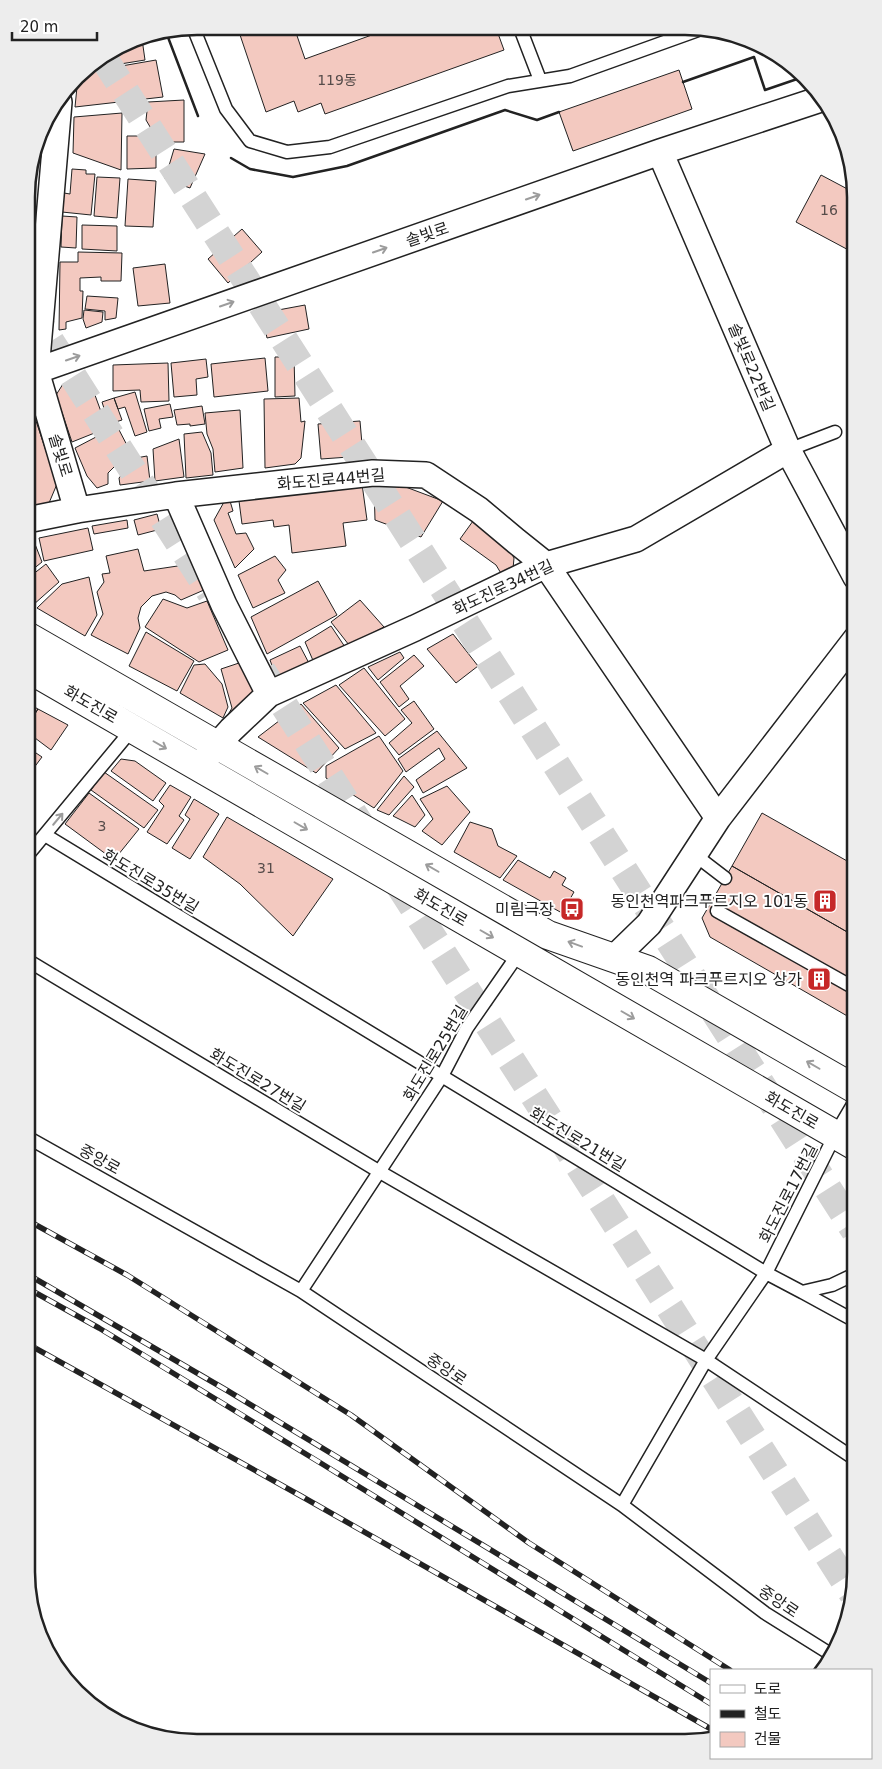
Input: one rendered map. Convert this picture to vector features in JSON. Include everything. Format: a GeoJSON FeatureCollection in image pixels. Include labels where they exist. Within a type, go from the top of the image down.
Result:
{"type":"FeatureCollection","features":[{"type":"Feature","properties":{"kind":"street","name":"솔빛로"},"geometry":{"type":"LineString","coordinates":[[35,372],[660,152],[815,101]]}},
{"type":"Feature","properties":{"kind":"street"},"geometry":{"type":"LineString","coordinates":[[35,343],[58,115]]}},
{"type":"Feature","properties":{"kind":"street","name":"솔빛로22번길"},"geometry":{"type":"LineString","coordinates":[[660,152],[788,450],[847,560]]}},
{"type":"Feature","properties":{"kind":"street","name":"솔빛로"},"geometry":{"type":"LineString","coordinates":[[35,382],[77,510]]}},
{"type":"Feature","properties":{"kind":"street","name":"화도진로34번길"},"geometry":{"type":"LineString","coordinates":[[198,767],[269,694],[415,628],[546,565],[636,539],[788,450]]}},
{"type":"Feature","properties":{"kind":"street","name":"화도진로44번길"},"geometry":{"type":"LineString","coordinates":[[35,518],[176,495],[373,472],[426,475],[479,510],[546,565],[718,818]]}},
{"type":"Feature","properties":{"kind":"street"},"geometry":{"type":"LineString","coordinates":[[176,495],[224,605],[269,694]]}},
{"type":"Feature","properties":{"kind":"street","name":"화도진로"},"geometry":{"type":"LineString","coordinates":[[35,641],[548,935],[648,970],[847,1084]]}},
{"type":"Feature","properties":{"kind":"street"},"geometry":{"type":"LineString","coordinates":[[614,958],[649,924],[718,818],[847,651]]}},
{"type":"Feature","properties":{"kind":"street","name":"화도진로"},"geometry":{"type":"LineString","coordinates":[[35,673],[845,1141]]}},
{"type":"Feature","properties":{"kind":"lane"},"geometry":{"type":"LineString","coordinates":[[196,35],[226,109],[250,141],[288,152],[330,147],[508,86],[570,76],[684,35]]}},
{"type":"Feature","properties":{"kind":"lane"},"geometry":{"type":"LineString","coordinates":[[523,35],[540,80]]}},
{"type":"Feature","properties":{"kind":"lane"},"geometry":{"type":"LineString","coordinates":[[788,450],[835,432]]}},
{"type":"Feature","properties":{"kind":"lane"},"geometry":{"type":"LineString","coordinates":[[35,847],[151,707]]}},
{"type":"Feature","properties":{"kind":"lane","name":"화도진로35번길"},"geometry":{"type":"LineString","coordinates":[[45,835],[376,1035]]}},
{"type":"Feature","properties":{"kind":"lane"},"geometry":{"type":"LineString","coordinates":[[695,856],[725,878]]}},
{"type":"Feature","properties":{"kind":"lane"},"geometry":{"type":"LineString","coordinates":[[717,911],[847,984]]}},
{"type":"Feature","properties":{"kind":"lane","name":"화도진로25번길"},"geometry":{"type":"LineString","coordinates":[[301,1291],[442,1076],[467,1028],[519,952]]}},
{"type":"Feature","properties":{"kind":"lane","name":"화도진로27번길"},"geometry":{"type":"LineString","coordinates":[[35,965],[380,1172]]}},
{"type":"Feature","properties":{"kind":"lane","name":"화도진로21번길"},"geometry":{"type":"LineString","coordinates":[[376,1035],[766,1273]]}},
{"type":"Feature","properties":{"kind":"lane","name":"중앙로"},"geometry":{"type":"LineString","coordinates":[[35,1141],[301,1291],[622,1505],[765,1613],[826,1651]]}},
{"type":"Feature","properties":{"kind":"lane","name":"화도진로17번길"},"geometry":{"type":"LineString","coordinates":[[622,1505],[706,1360],[766,1273],[845,1141]]}},
{"type":"Feature","properties":{"kind":"lane"},"geometry":{"type":"LineString","coordinates":[[380,1172],[706,1360],[847,1454]]}},
{"type":"Feature","properties":{"kind":"lane"},"geometry":{"type":"LineString","coordinates":[[766,1273],[847,1317]]}},
{"type":"Feature","properties":{"kind":"lane"},"geometry":{"type":"LineString","coordinates":[[802,1292],[832,1285],[847,1278]]}},
{"type":"Feature","properties":{"kind":"building"},"geometry":{"type":"Polygon","coordinates":[[[240,35],[297,35],[305,59],[372,35],[499,35],[504,50],[325,114],[321,103],[298,112],[294,101],[266,112],[240,35]]]}},
{"type":"Feature","properties":{"kind":"building"},"geometry":{"type":"Polygon","coordinates":[[[143,45],[145,60],[100,67],[116,57],[143,45]]]}},
{"type":"Feature","properties":{"kind":"building"},"geometry":{"type":"Polygon","coordinates":[[[156,60],[163,97],[75,107],[77,88],[96,70],[156,60]]]}},
{"type":"Feature","properties":{"kind":"building"},"geometry":{"type":"Polygon","coordinates":[[[679,70],[692,109],[573,151],[559,112],[679,70]]]}},
{"type":"Feature","properties":{"kind":"building"},"geometry":{"type":"Polygon","coordinates":[[[184,100],[184,142],[159,142],[146,120],[148,102],[184,100]]]}},
{"type":"Feature","properties":{"kind":"building"},"geometry":{"type":"Polygon","coordinates":[[[122,113],[121,170],[73,153],[74,117],[122,113]]]}},
{"type":"Feature","properties":{"kind":"building"},"geometry":{"type":"Polygon","coordinates":[[[127,136],[147,136],[156,142],[156,168],[127,169],[127,136]]]}},
{"type":"Feature","properties":{"kind":"building"},"geometry":{"type":"Polygon","coordinates":[[[174,149],[205,154],[190,188],[165,179],[174,149]]]}},
{"type":"Feature","properties":{"kind":"building"},"geometry":{"type":"Polygon","coordinates":[[[72,169],[86,170],[86,174],[95,174],[91,215],[62,212],[64,193],[70,194],[72,169]]]}},
{"type":"Feature","properties":{"kind":"building"},"geometry":{"type":"Polygon","coordinates":[[[821,175],[847,189],[847,249],[796,222],[821,175]]]}},
{"type":"Feature","properties":{"kind":"building"},"geometry":{"type":"Polygon","coordinates":[[[97,177],[120,178],[117,218],[94,216],[97,177]]]}},
{"type":"Feature","properties":{"kind":"building"},"geometry":{"type":"Polygon","coordinates":[[[128,179],[156,181],[153,227],[125,226],[128,179]]]}},
{"type":"Feature","properties":{"kind":"building"},"geometry":{"type":"Polygon","coordinates":[[[62,216],[77,217],[76,248],[61,247],[62,216]]]}},
{"type":"Feature","properties":{"kind":"building"},"geometry":{"type":"Polygon","coordinates":[[[82,225],[117,226],[117,251],[82,249],[82,225]]]}},
{"type":"Feature","properties":{"kind":"building"},"geometry":{"type":"Polygon","coordinates":[[[242,229],[262,252],[228,283],[208,259],[242,229]]]}},
{"type":"Feature","properties":{"kind":"building"},"geometry":{"type":"Polygon","coordinates":[[[78,252],[122,253],[121,281],[101,281],[101,277],[80,278],[80,291],[83,291],[82,318],[66,322],[66,329],[59,330],[60,262],[78,262],[78,252]]]}},
{"type":"Feature","properties":{"kind":"building"},"geometry":{"type":"Polygon","coordinates":[[[165,264],[170,303],[138,306],[133,268],[165,264]]]}},
{"type":"Feature","properties":{"kind":"building"},"geometry":{"type":"Polygon","coordinates":[[[87,296],[118,298],[116,318],[105,320],[105,311],[85,309],[87,296]]]}},
{"type":"Feature","properties":{"kind":"building"},"geometry":{"type":"Polygon","coordinates":[[[305,305],[309,329],[267,338],[262,313],[305,305]]]}},
{"type":"Feature","properties":{"kind":"building"},"geometry":{"type":"Polygon","coordinates":[[[84,310],[103,312],[102,322],[86,328],[83,319],[84,310]]]}},
{"type":"Feature","properties":{"kind":"building"},"geometry":{"type":"Polygon","coordinates":[[[275,357],[294,357],[295,396],[275,397],[275,357]]]}},
{"type":"Feature","properties":{"kind":"building"},"geometry":{"type":"Polygon","coordinates":[[[265,358],[268,391],[214,397],[211,364],[265,358]]]}},
{"type":"Feature","properties":{"kind":"building"},"geometry":{"type":"Polygon","coordinates":[[[206,359],[208,377],[196,379],[197,395],[174,397],[171,363],[206,359]]]}},
{"type":"Feature","properties":{"kind":"building"},"geometry":{"type":"Polygon","coordinates":[[[168,363],[169,401],[141,402],[140,390],[113,391],[113,365],[168,363]]]}},
{"type":"Feature","properties":{"kind":"building"},"geometry":{"type":"Polygon","coordinates":[[[88,376],[107,428],[72,442],[56,395],[63,384],[88,376]]]}},
{"type":"Feature","properties":{"kind":"building"},"geometry":{"type":"Polygon","coordinates":[[[135,392],[147,432],[135,436],[125,407],[118,409],[114,398],[135,392]]]}},
{"type":"Feature","properties":{"kind":"building"},"geometry":{"type":"Polygon","coordinates":[[[114,398],[122,420],[109,424],[102,402],[114,398]]]}},
{"type":"Feature","properties":{"kind":"building"},"geometry":{"type":"Polygon","coordinates":[[[299,398],[301,422],[305,421],[301,458],[295,464],[265,468],[264,399],[299,398]]]}},
{"type":"Feature","properties":{"kind":"building"},"geometry":{"type":"Polygon","coordinates":[[[170,404],[173,417],[159,419],[161,428],[149,431],[144,409],[170,404]]]}},
{"type":"Feature","properties":{"kind":"building"},"geometry":{"type":"Polygon","coordinates":[[[202,406],[205,424],[177,425],[174,410],[202,406]]]}},
{"type":"Feature","properties":{"kind":"building"},"geometry":{"type":"Polygon","coordinates":[[[240,410],[243,468],[215,472],[213,449],[207,434],[205,413],[240,410]]]}},
{"type":"Feature","properties":{"kind":"building"},"geometry":{"type":"Polygon","coordinates":[[[35,418],[57,484],[49,503],[35,506],[35,418]]]}},
{"type":"Feature","properties":{"kind":"building"},"geometry":{"type":"Polygon","coordinates":[[[360,421],[363,456],[321,459],[318,424],[360,421]]]}},
{"type":"Feature","properties":{"kind":"building"},"geometry":{"type":"Polygon","coordinates":[[[117,426],[130,451],[108,473],[108,484],[97,488],[87,476],[75,448],[117,426]]]}},
{"type":"Feature","properties":{"kind":"building"},"geometry":{"type":"Polygon","coordinates":[[[202,432],[211,453],[213,475],[186,478],[184,434],[202,432]]]}},
{"type":"Feature","properties":{"kind":"building"},"geometry":{"type":"Polygon","coordinates":[[[179,439],[184,477],[155,481],[153,449],[179,439]]]}},
{"type":"Feature","properties":{"kind":"building"},"geometry":{"type":"Polygon","coordinates":[[[147,456],[150,481],[120,485],[119,478],[136,458],[147,456]]]}},
{"type":"Feature","properties":{"kind":"building"},"geometry":{"type":"Polygon","coordinates":[[[362,484],[367,520],[343,523],[346,546],[292,553],[289,525],[274,527],[273,520],[242,524],[239,501],[362,484]]]}},
{"type":"Feature","properties":{"kind":"building"},"geometry":{"type":"Polygon","coordinates":[[[374,485],[403,486],[443,501],[421,537],[375,520],[374,485]]]}},
{"type":"Feature","properties":{"kind":"building"},"geometry":{"type":"Polygon","coordinates":[[[230,501],[233,511],[228,513],[236,534],[246,533],[254,549],[235,568],[214,520],[224,502],[230,501]]]}},
{"type":"Feature","properties":{"kind":"building"},"geometry":{"type":"Polygon","coordinates":[[[157,514],[161,529],[138,535],[134,520],[157,514]]]}},
{"type":"Feature","properties":{"kind":"building"},"geometry":{"type":"Polygon","coordinates":[[[127,520],[128,528],[94,534],[92,526],[127,520]]]}},
{"type":"Feature","properties":{"kind":"building"},"geometry":{"type":"Polygon","coordinates":[[[473,521],[507,545],[514,558],[513,569],[502,575],[496,565],[460,539],[473,521]]]}},
{"type":"Feature","properties":{"kind":"building"},"geometry":{"type":"Polygon","coordinates":[[[88,528],[93,550],[44,561],[39,538],[88,528]]]}},
{"type":"Feature","properties":{"kind":"building"},"geometry":{"type":"Polygon","coordinates":[[[35,544],[42,562],[35,568],[35,544]]]}},
{"type":"Feature","properties":{"kind":"building"},"geometry":{"type":"Polygon","coordinates":[[[138,549],[144,571],[191,564],[204,590],[181,600],[175,595],[166,592],[152,596],[141,607],[138,618],[140,628],[128,654],[91,635],[103,614],[97,592],[104,582],[102,574],[110,573],[106,556],[138,549]]]}},
{"type":"Feature","properties":{"kind":"building"},"geometry":{"type":"Polygon","coordinates":[[[275,556],[286,570],[278,580],[285,593],[253,608],[238,575],[275,556]]]}},
{"type":"Feature","properties":{"kind":"building"},"geometry":{"type":"Polygon","coordinates":[[[46,564],[59,582],[35,603],[35,573],[46,564]]]}},
{"type":"Feature","properties":{"kind":"building"},"geometry":{"type":"Polygon","coordinates":[[[89,577],[97,615],[85,636],[37,608],[62,584],[89,577]]]}},
{"type":"Feature","properties":{"kind":"building"},"geometry":{"type":"Polygon","coordinates":[[[318,581],[337,615],[267,654],[251,617],[318,581]]]}},
{"type":"Feature","properties":{"kind":"building"},"geometry":{"type":"Polygon","coordinates":[[[163,599],[187,608],[207,601],[228,650],[199,662],[145,627],[163,599]]]}},
{"type":"Feature","properties":{"kind":"building"},"geometry":{"type":"Polygon","coordinates":[[[360,600],[384,627],[349,645],[331,622],[360,600]]]}},
{"type":"Feature","properties":{"kind":"building"},"geometry":{"type":"Polygon","coordinates":[[[331,626],[347,650],[315,665],[305,642],[331,626]]]}},
{"type":"Feature","properties":{"kind":"building"},"geometry":{"type":"Polygon","coordinates":[[[146,632],[194,661],[177,691],[129,666],[146,632]]]}},
{"type":"Feature","properties":{"kind":"building"},"geometry":{"type":"Polygon","coordinates":[[[453,634],[478,666],[456,683],[427,649],[453,634]]]}},
{"type":"Feature","properties":{"kind":"building"},"geometry":{"type":"Polygon","coordinates":[[[300,646],[311,667],[289,679],[275,674],[270,660],[300,646]]]}},
{"type":"Feature","properties":{"kind":"building"},"geometry":{"type":"Polygon","coordinates":[[[400,652],[404,658],[378,680],[368,667],[400,652]]]}},
{"type":"Feature","properties":{"kind":"building"},"geometry":{"type":"Polygon","coordinates":[[[414,655],[424,666],[400,686],[409,699],[399,707],[380,682],[414,655]]]}},
{"type":"Feature","properties":{"kind":"building"},"geometry":{"type":"Polygon","coordinates":[[[242,662],[255,692],[231,720],[226,718],[232,708],[221,669],[242,662]]]}},
{"type":"Feature","properties":{"kind":"building"},"geometry":{"type":"Polygon","coordinates":[[[205,664],[222,684],[228,707],[223,718],[180,693],[194,665],[205,664]]]}},
{"type":"Feature","properties":{"kind":"building"},"geometry":{"type":"Polygon","coordinates":[[[364,668],[405,719],[385,736],[339,685],[364,668]]]}},
{"type":"Feature","properties":{"kind":"building"},"geometry":{"type":"Polygon","coordinates":[[[336,685],[376,733],[345,749],[303,703],[336,685]]]}},
{"type":"Feature","properties":{"kind":"building"},"geometry":{"type":"Polygon","coordinates":[[[414,701],[434,729],[399,755],[389,743],[412,723],[401,710],[414,701]]]}},
{"type":"Feature","properties":{"kind":"building"},"geometry":{"type":"Polygon","coordinates":[[[301,704],[339,748],[316,773],[258,737],[301,704]]]}},
{"type":"Feature","properties":{"kind":"building"},"geometry":{"type":"Polygon","coordinates":[[[38,709],[68,725],[51,750],[35,738],[35,714],[38,709]]]}},
{"type":"Feature","properties":{"kind":"building"},"geometry":{"type":"Polygon","coordinates":[[[437,731],[467,768],[423,793],[416,780],[445,759],[439,748],[406,772],[398,759],[437,731]]]}},
{"type":"Feature","properties":{"kind":"building"},"geometry":{"type":"Polygon","coordinates":[[[379,736],[403,771],[374,808],[326,778],[326,766],[379,736]]]}},
{"type":"Feature","properties":{"kind":"building"},"geometry":{"type":"Polygon","coordinates":[[[35,752],[42,757],[35,766],[35,752]]]}},
{"type":"Feature","properties":{"kind":"building"},"geometry":{"type":"Polygon","coordinates":[[[121,759],[135,761],[166,783],[153,801],[111,771],[121,759]]]}},
{"type":"Feature","properties":{"kind":"building"},"geometry":{"type":"Polygon","coordinates":[[[104,772],[158,810],[144,828],[91,790],[104,772]]]}},
{"type":"Feature","properties":{"kind":"building"},"geometry":{"type":"Polygon","coordinates":[[[404,776],[414,787],[389,815],[377,810],[404,776]]]}},
{"type":"Feature","properties":{"kind":"building"},"geometry":{"type":"Polygon","coordinates":[[[170,785],[191,797],[179,816],[184,820],[167,844],[147,832],[164,806],[159,801],[170,785]]]}},
{"type":"Feature","properties":{"kind":"building"},"geometry":{"type":"Polygon","coordinates":[[[447,786],[470,812],[442,845],[422,831],[433,819],[420,799],[447,786]]]}},
{"type":"Feature","properties":{"kind":"building"},"geometry":{"type":"Polygon","coordinates":[[[89,793],[139,829],[114,860],[65,824],[89,793]]]}},
{"type":"Feature","properties":{"kind":"building"},"geometry":{"type":"Polygon","coordinates":[[[412,795],[425,815],[415,827],[393,816],[412,795]]]}},
{"type":"Feature","properties":{"kind":"building"},"geometry":{"type":"Polygon","coordinates":[[[194,799],[219,814],[190,859],[172,848],[190,819],[185,815],[194,799]]]}},
{"type":"Feature","properties":{"kind":"building","name":"동인천역파크푸르지오 101동"},"geometry":{"type":"Polygon","coordinates":[[[762,813],[847,861],[847,932],[732,866],[762,813]]]}},
{"type":"Feature","properties":{"kind":"building"},"geometry":{"type":"Polygon","coordinates":[[[227,817],[333,879],[293,936],[240,884],[203,857],[227,817]]]}},
{"type":"Feature","properties":{"kind":"building"},"geometry":{"type":"Polygon","coordinates":[[[470,822],[492,829],[498,846],[517,856],[500,878],[454,852],[470,822]]]}},
{"type":"Feature","properties":{"kind":"building"},"geometry":{"type":"Polygon","coordinates":[[[518,860],[550,878],[554,871],[566,878],[562,885],[574,892],[562,913],[503,880],[518,860]]]}},
{"type":"Feature","properties":{"kind":"building","name":"동인천역 파크푸르지오 상가"},"geometry":{"type":"Polygon","coordinates":[[[732,866],[847,932],[847,1016],[710,937],[702,918],[732,866]]]}},
{"type":"Feature","properties":{"kind":"tunnel"},"geometry":{"type":"LineString","coordinates":[[106,62],[847,1219]]}},
{"type":"Feature","properties":{"kind":"tunnel"},"geometry":{"type":"LineString","coordinates":[[35,317],[211,593]]}},
{"type":"Feature","properties":{"kind":"tunnel"},"geometry":{"type":"LineString","coordinates":[[262,671],[847,1584]]}},
{"type":"Feature","properties":{"kind":"railway"},"geometry":{"type":"LineString","coordinates":[[35,1224],[127,1275],[351,1415],[529,1543],[728,1669]]}},
{"type":"Feature","properties":{"kind":"railway"},"geometry":{"type":"LineString","coordinates":[[35,1279],[228,1391],[710,1682]]}},
{"type":"Feature","properties":{"kind":"railway"},"geometry":{"type":"LineString","coordinates":[[35,1292],[99,1328],[710,1703]]}},
{"type":"Feature","properties":{"kind":"railway"},"geometry":{"type":"LineString","coordinates":[[35,1348],[301,1496],[710,1728]]}},
{"type":"Feature","properties":{"kind":"wall"},"geometry":{"type":"LineString","coordinates":[[168,38],[198,116]]}},
{"type":"Feature","properties":{"kind":"wall"},"geometry":{"type":"LineString","coordinates":[[683,82],[754,57],[765,90],[796,79]]}},
{"type":"Feature","properties":{"kind":"wall"},"geometry":{"type":"LineString","coordinates":[[231,158],[250,169],[293,177],[347,166],[505,110],[537,120],[559,112]]}},
{"type":"Feature","properties":{"kind":"place","name":"동인천역파크푸르지오 101동"},"geometry":{"type":"Point","coordinates":[825,901]}},
{"type":"Feature","properties":{"kind":"place","name":"미림극장"},"geometry":{"type":"Point","coordinates":[572,909]}},
{"type":"Feature","properties":{"kind":"place","name":"동인천역 파크푸르지오 상가"},"geometry":{"type":"Point","coordinates":[819,979]}}]}
